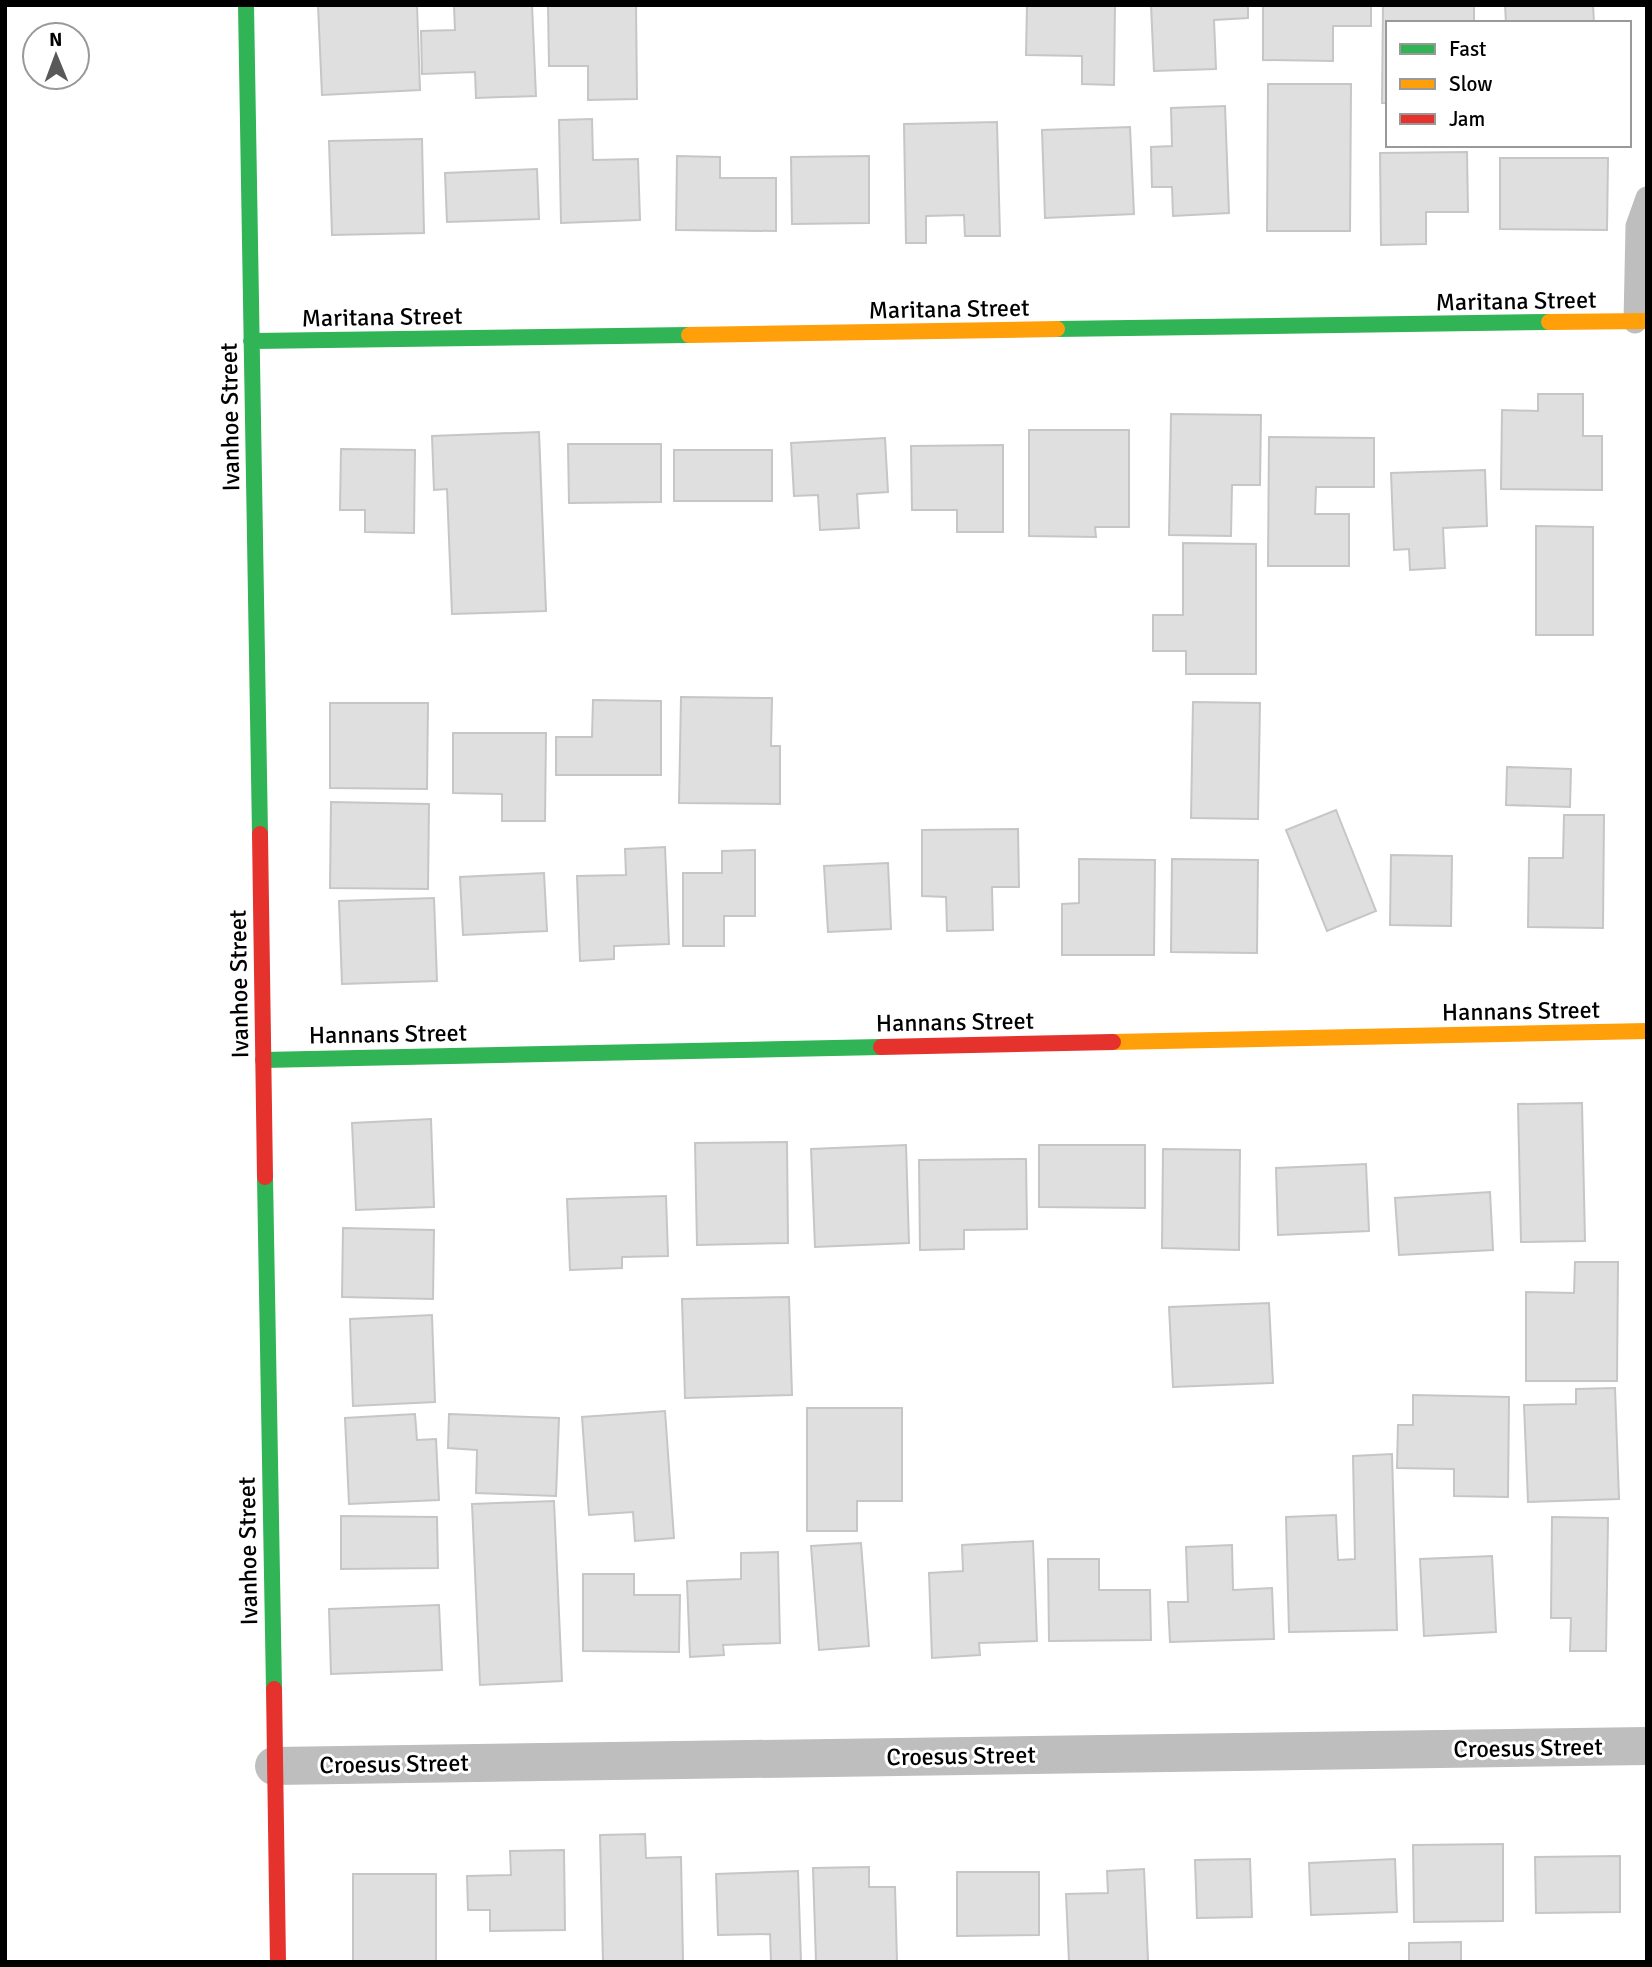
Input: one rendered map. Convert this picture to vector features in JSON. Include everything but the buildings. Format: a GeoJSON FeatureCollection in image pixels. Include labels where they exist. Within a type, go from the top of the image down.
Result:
{"type":"FeatureCollection","features":[{"type":"Feature","properties":{"kind":"street","name":"Ivanhoe Street"},"geometry":{"type":"LineString","coordinates":[[246,5],[278,1962]]}},
{"type":"Feature","properties":{"kind":"street","name":"Maritana Street"},"geometry":{"type":"LineString","coordinates":[[251,341],[1641,321]]}},
{"type":"Feature","properties":{"kind":"street","name":"Hannans Street"},"geometry":{"type":"LineString","coordinates":[[263,1059],[1647,1031]]}},
{"type":"Feature","properties":{"kind":"street","name":"Croesus Street"},"geometry":{"type":"LineString","coordinates":[[274,1766],[1647,1746]]}},
{"type":"Feature","properties":{"kind":"lane"},"geometry":{"type":"LineString","coordinates":[[1641,321],[1637,226],[1647,198]]}},
{"type":"Feature","properties":{"kind":"traffic: fast"},"geometry":{"type":"LineString","coordinates":[[246,5],[260,834]]}},
{"type":"Feature","properties":{"kind":"traffic: fast"},"geometry":{"type":"LineString","coordinates":[[1057,329],[1549,322]]}},
{"type":"Feature","properties":{"kind":"traffic: fast"},"geometry":{"type":"LineString","coordinates":[[251,341],[689,335]]}},
{"type":"Feature","properties":{"kind":"traffic: fast"},"geometry":{"type":"LineString","coordinates":[[263,1060],[881,1047]]}},
{"type":"Feature","properties":{"kind":"traffic: fast"},"geometry":{"type":"LineString","coordinates":[[265,1177],[274,1689]]}},
{"type":"Feature","properties":{"kind":"traffic: slow"},"geometry":{"type":"LineString","coordinates":[[1549,322],[1647,321]]}},
{"type":"Feature","properties":{"kind":"traffic: slow"},"geometry":{"type":"LineString","coordinates":[[689,335],[1057,329]]}},
{"type":"Feature","properties":{"kind":"traffic: slow"},"geometry":{"type":"LineString","coordinates":[[1113,1042],[1647,1031]]}},
{"type":"Feature","properties":{"kind":"traffic: jam"},"geometry":{"type":"LineString","coordinates":[[260,834],[265,1177]]}},
{"type":"Feature","properties":{"kind":"traffic: jam"},"geometry":{"type":"LineString","coordinates":[[881,1047],[1113,1042]]}},
{"type":"Feature","properties":{"kind":"traffic: jam"},"geometry":{"type":"LineString","coordinates":[[274,1689],[278,1962]]}}]}
